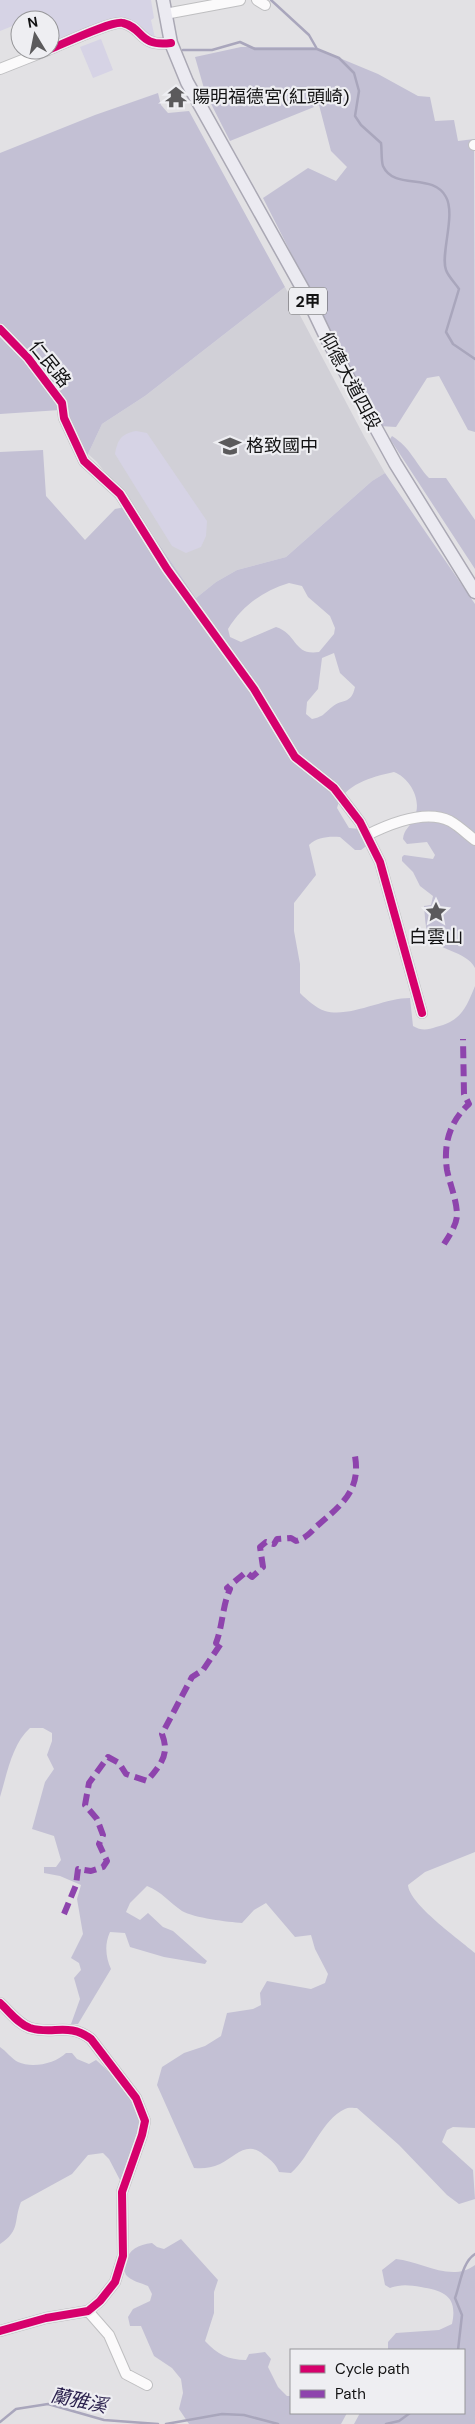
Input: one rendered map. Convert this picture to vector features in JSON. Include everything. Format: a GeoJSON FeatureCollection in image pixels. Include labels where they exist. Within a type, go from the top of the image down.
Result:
{"type":"FeatureCollection","features":[{"type":"Feature","properties":{"kind":"main road","name":"仰德大道四段"},"geometry":{"type":"LineString","coordinates":[[163,0],[172,43],[187,82],[305,293],[326,337],[381,438],[475,592]]}},
{"type":"Feature","properties":{"kind":"street"},"geometry":{"type":"LineString","coordinates":[[165,14],[240,0]]}},
{"type":"Feature","properties":{"kind":"street"},"geometry":{"type":"LineString","coordinates":[[60,46],[122,22],[151,42],[172,43]]}},
{"type":"Feature","properties":{"kind":"street"},"geometry":{"type":"LineString","coordinates":[[0,70],[24,60]]}},
{"type":"Feature","properties":{"kind":"street","name":"仁民路"},"geometry":{"type":"LineString","coordinates":[[0,330],[28,358],[62,403],[64,418],[84,461],[120,494],[167,569],[254,689],[295,757],[334,788],[367,835],[380,862],[422,1013]]}},
{"type":"Feature","properties":{"kind":"street"},"geometry":{"type":"LineString","coordinates":[[367,835],[410,820],[439,818],[450,821],[475,840]]}},
{"type":"Feature","properties":{"kind":"street"},"geometry":{"type":"LineString","coordinates":[[0,2003],[21,2023],[30,2028],[70,2029],[81,2032],[90,2039],[136,2098],[145,2122],[122,2192],[123,2256],[115,2282],[100,2301],[88,2311],[46,2318],[0,2331]]}},
{"type":"Feature","properties":{"kind":"street"},"geometry":{"type":"LineString","coordinates":[[88,2311],[109,2335],[126,2374],[146,2385]]}},
{"type":"Feature","properties":{"kind":"shaded area"},"geometry":{"type":"Polygon","coordinates":[[[0,0],[151,0],[154,18],[151,20],[155,38],[130,21],[119,19],[99,23],[60,40],[60,10],[10,10],[10,27],[0,31],[0,0]]]}},
{"type":"Feature","properties":{"kind":"shaded area"},"geometry":{"type":"Polygon","coordinates":[[[101,39],[113,70],[93,78],[80,47],[101,39]]]}},
{"type":"Feature","properties":{"kind":"shaded area"},"geometry":{"type":"Polygon","coordinates":[[[241,47],[313,47],[378,74],[418,96],[430,97],[435,121],[454,120],[458,141],[474,139],[475,432],[468,430],[439,376],[427,378],[396,427],[379,426],[263,198],[308,168],[336,181],[347,167],[331,151],[319,105],[230,141],[205,92],[195,57],[241,47]]]}},
{"type":"Feature","properties":{"kind":"shaded area"},"geometry":{"type":"Polygon","coordinates":[[[158,93],[161,105],[168,113],[189,111],[285,287],[145,396],[102,424],[88,454],[78,459],[60,410],[0,414],[0,153],[95,115],[158,93]]]}},
{"type":"Feature","properties":{"kind":"shaded area","name":"格致國中"},"geometry":{"type":"Polygon","coordinates":[[[285,287],[385,473],[372,481],[286,557],[237,570],[216,582],[196,598],[147,527],[97,462],[88,454],[102,424],[145,396],[285,287]]]}},
{"type":"Feature","properties":{"kind":"shaded area"},"geometry":{"type":"Polygon","coordinates":[[[136,431],[147,433],[207,521],[206,536],[201,547],[186,553],[172,546],[115,454],[117,444],[121,438],[136,431]]]}},
{"type":"Feature","properties":{"kind":"shaded area"},"geometry":{"type":"Polygon","coordinates":[[[392,436],[408,451],[429,478],[446,478],[475,520],[475,569],[390,439],[392,436]]]}},
{"type":"Feature","properties":{"kind":"shaded area"},"geometry":{"type":"Polygon","coordinates":[[[43,450],[46,496],[85,540],[115,509],[125,507],[147,527],[196,598],[216,582],[237,570],[286,557],[372,481],[385,473],[475,604],[475,968],[465,958],[432,940],[428,934],[424,906],[431,905],[433,896],[420,886],[413,872],[402,861],[402,857],[404,855],[433,859],[435,855],[427,842],[407,844],[403,839],[414,818],[417,804],[410,785],[405,779],[394,772],[368,779],[345,793],[337,808],[349,828],[360,829],[369,844],[361,850],[355,850],[340,837],[323,838],[312,842],[309,845],[316,875],[294,903],[294,931],[300,964],[300,993],[322,1010],[345,1012],[410,998],[413,1026],[419,1029],[427,1029],[444,1024],[457,1017],[469,1001],[475,986],[475,1852],[425,1872],[408,1885],[417,1902],[447,1931],[475,1953],[475,2128],[453,2127],[447,2130],[442,2142],[473,2170],[475,2199],[459,2204],[447,2195],[399,2145],[357,2108],[346,2108],[337,2114],[323,2129],[304,2158],[291,2173],[279,2172],[271,2160],[252,2149],[242,2151],[220,2164],[204,2168],[194,2168],[157,2085],[162,2067],[184,2053],[205,2046],[221,2036],[227,2013],[253,2009],[261,2005],[260,1993],[267,1981],[311,1989],[325,1983],[328,1974],[315,1949],[311,1935],[295,1937],[266,1903],[254,1910],[242,1923],[220,1921],[194,1916],[182,1911],[161,1894],[147,1886],[130,1903],[126,1912],[140,1920],[148,1913],[163,1927],[173,1931],[207,1961],[205,1964],[164,1957],[130,1947],[125,1933],[110,1932],[106,1951],[111,1969],[78,2024],[71,2024],[80,1999],[74,1978],[81,1970],[79,1963],[71,1958],[83,1934],[77,1899],[81,1885],[60,1876],[44,1873],[44,1867],[56,1867],[61,1860],[54,1836],[32,1829],[45,1782],[54,1769],[47,1755],[52,1741],[52,1733],[43,1728],[30,1728],[24,1735],[14,1751],[0,1797],[0,452],[43,450]],[[289,583],[271,590],[247,606],[228,629],[230,637],[241,642],[276,627],[288,634],[304,651],[319,652],[334,634],[335,628],[330,616],[308,597],[302,586],[289,583]],[[334,653],[322,658],[318,689],[307,702],[306,714],[312,719],[322,716],[336,704],[349,699],[355,687],[340,673],[334,653]]]}},
{"type":"Feature","properties":{"kind":"shaded area"},"geometry":{"type":"Polygon","coordinates":[[[0,2047],[18,2062],[30,2065],[44,2064],[56,2060],[66,2053],[72,2053],[77,2059],[89,2064],[96,2060],[109,2072],[130,2098],[140,2116],[141,2123],[136,2144],[121,2182],[109,2159],[103,2153],[88,2155],[72,2174],[21,2202],[14,2230],[0,2244],[0,2047]]]}},
{"type":"Feature","properties":{"kind":"shaded area"},"geometry":{"type":"Polygon","coordinates":[[[181,2239],[218,2280],[214,2292],[214,2313],[205,2341],[218,2353],[234,2359],[246,2360],[249,2354],[265,2352],[271,2359],[268,2367],[278,2387],[287,2396],[290,2396],[290,2414],[346,2414],[341,2424],[189,2424],[179,2409],[183,2393],[181,2379],[172,2368],[154,2356],[141,2326],[130,2326],[128,2317],[133,2309],[150,2301],[152,2294],[148,2286],[136,2282],[126,2275],[125,2263],[129,2254],[135,2248],[152,2243],[164,2249],[181,2239]]]}},
{"type":"Feature","properties":{"kind":"shaded area"},"geometry":{"type":"Polygon","coordinates":[[[396,2259],[446,2272],[466,2270],[475,2265],[475,2424],[354,2424],[359,2414],[465,2414],[465,2349],[388,2349],[388,2342],[396,2333],[439,2330],[452,2324],[453,2307],[451,2301],[442,2293],[417,2286],[401,2285],[390,2288],[385,2285],[382,2270],[396,2259]]]}},
{"type":"Feature","properties":{"kind":"waterway"},"geometry":{"type":"LineString","coordinates":[[271,0],[309,35],[317,49],[339,58],[354,73],[359,91],[355,116],[361,125],[381,143],[382,164],[388,173],[396,178],[432,185],[446,197],[449,205],[449,224],[445,263],[447,272],[459,289],[446,332],[453,344],[475,359]]}},
{"type":"Feature","properties":{"kind":"waterway"},"geometry":{"type":"LineString","coordinates":[[183,50],[212,50],[240,42],[255,49],[317,49]]}},
{"type":"Feature","properties":{"kind":"waterway","name":"蘭雅溪"},"geometry":{"type":"LineString","coordinates":[[458,2349],[462,2315],[455,2298],[464,2268],[475,2254]]}},
{"type":"Feature","properties":{"kind":"waterway","name":"蘭雅溪"},"geometry":{"type":"LineString","coordinates":[[0,2422],[16,2409],[48,2404],[104,2420],[158,2424]]}},
{"type":"Feature","properties":{"kind":"waterway","name":"蘭雅溪"},"geometry":{"type":"LineString","coordinates":[[166,2424],[222,2414],[244,2415],[278,2424]]}},
{"type":"Feature","properties":{"kind":"waterway","name":"蘭雅溪"},"geometry":{"type":"LineString","coordinates":[[386,2424],[399,2421],[409,2414]]}},
{"type":"Feature","properties":{"kind":"marked path"},"geometry":{"type":"LineString","coordinates":[[444,1244],[454,1227],[457,1216],[455,1198],[447,1170],[447,1142],[457,1118],[469,1104],[464,1094],[463,1039]]}},
{"type":"Feature","properties":{"kind":"marked path"},"geometry":{"type":"LineString","coordinates":[[64,1914],[76,1885],[78,1869],[91,1871],[103,1867],[107,1861],[99,1844],[103,1835],[97,1819],[85,1805],[89,1783],[108,1757],[119,1763],[126,1774],[147,1781],[152,1775],[163,1759],[165,1748],[162,1734],[192,1677],[203,1670],[222,1642],[216,1643],[225,1602],[230,1589],[227,1588],[246,1572],[252,1577],[263,1567],[260,1547],[266,1542],[274,1544],[277,1539],[291,1538],[296,1541],[302,1539],[341,1504],[352,1488],[355,1479],[355,1456]]}},
{"type":"Feature","properties":{"kind":"cycle path"},"geometry":{"type":"LineString","coordinates":[[60,45],[118,23],[130,25],[147,40],[171,43]]}},
{"type":"Feature","properties":{"kind":"cycle path"},"geometry":{"type":"LineString","coordinates":[[0,329],[28,358],[62,403],[64,418],[84,461],[120,494],[167,569],[254,689],[295,757],[334,788],[360,822],[380,862],[422,1013]]}},
{"type":"Feature","properties":{"kind":"cycle path"},"geometry":{"type":"LineString","coordinates":[[0,2003],[18,2020],[30,2028],[75,2031],[91,2039],[136,2098],[145,2121],[122,2192],[123,2256],[115,2282],[100,2301],[88,2311],[46,2318],[0,2331]]}},
{"type":"Feature","properties":{"kind":"place","name":"陽明福德宮(紅頭崎)"},"geometry":{"type":"Point","coordinates":[176,97]}},
{"type":"Feature","properties":{"kind":"place","name":"格致國中"},"geometry":{"type":"Point","coordinates":[230,446]}},
{"type":"Feature","properties":{"kind":"place","name":"白雲山"},"geometry":{"type":"Point","coordinates":[436,912]}}]}
